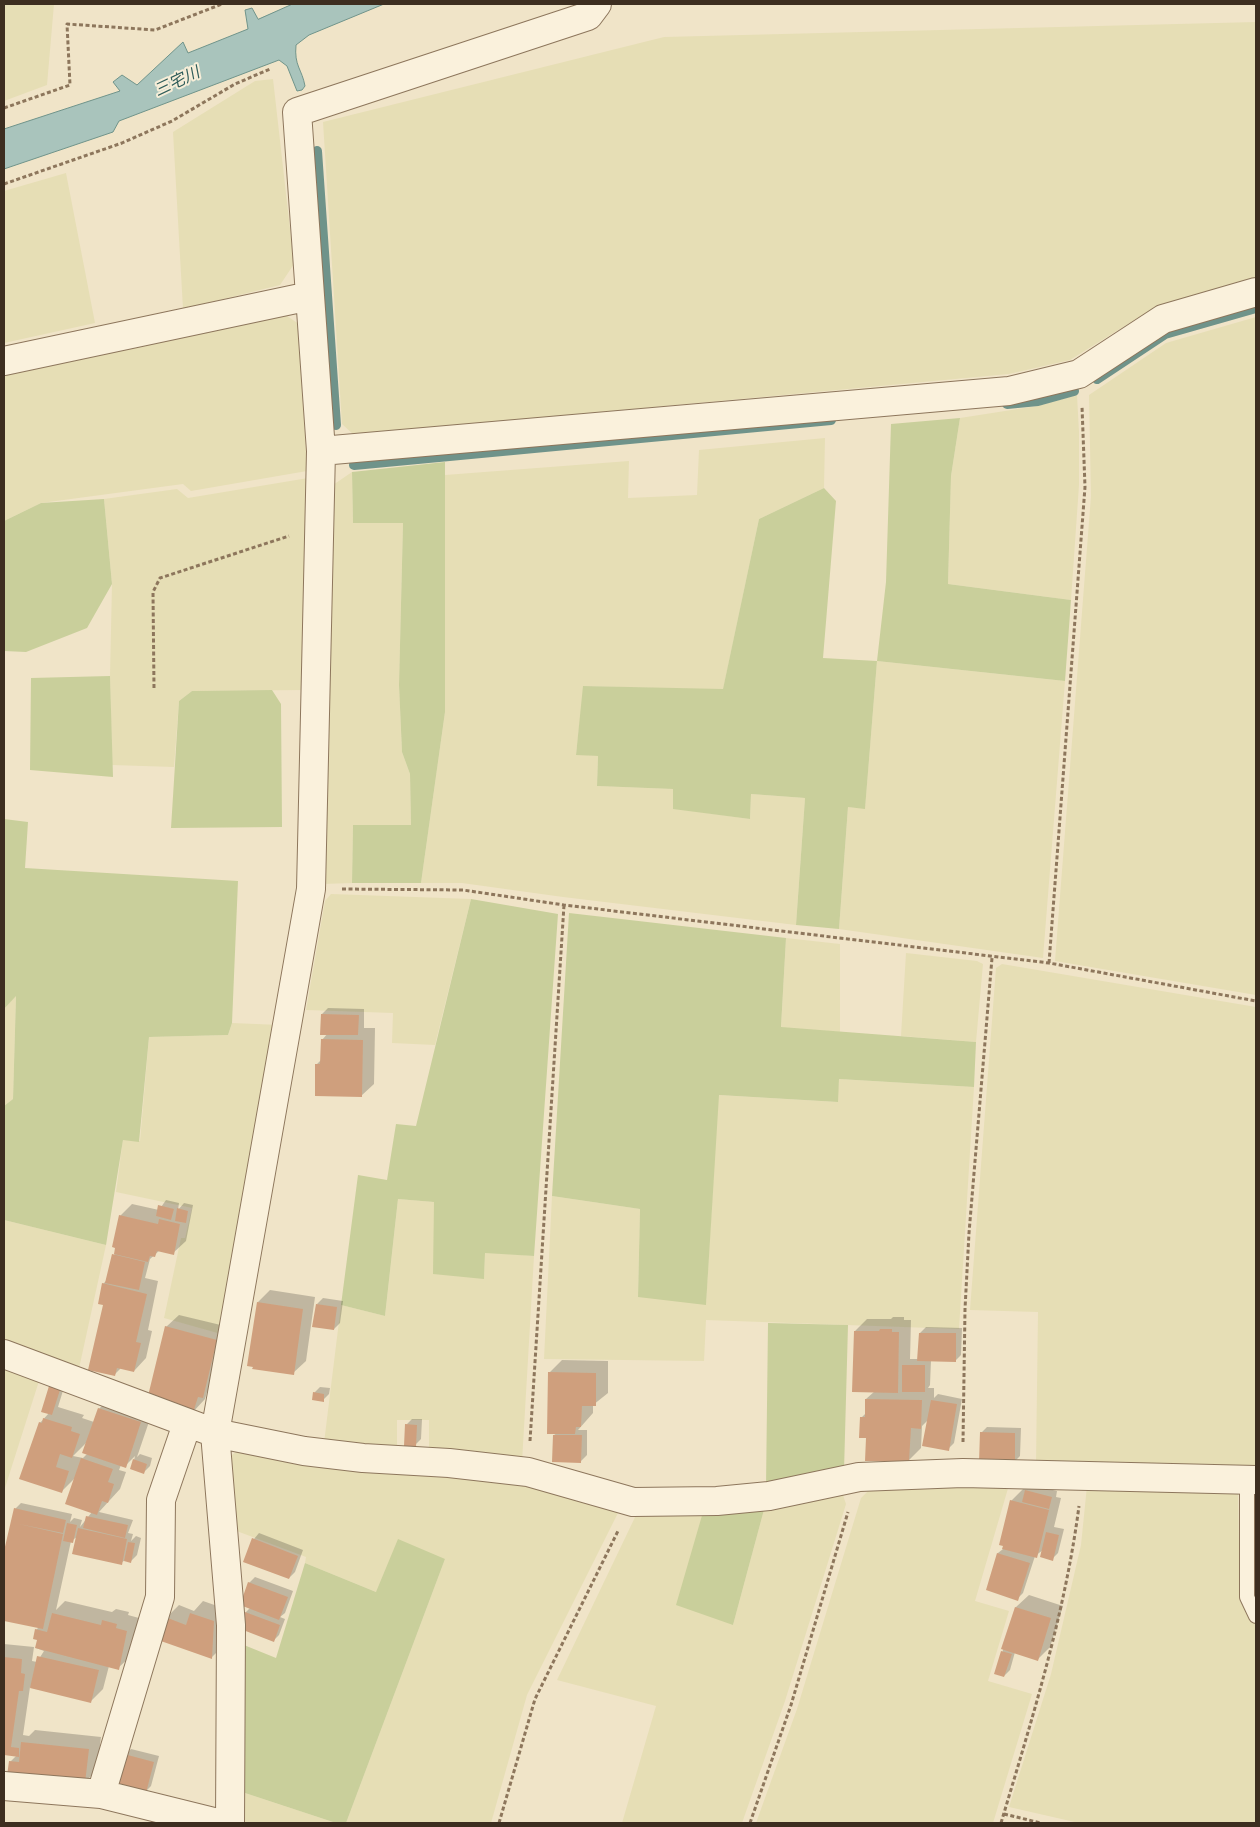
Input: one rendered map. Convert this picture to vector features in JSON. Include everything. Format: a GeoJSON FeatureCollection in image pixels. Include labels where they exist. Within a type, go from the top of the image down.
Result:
{"type":"FeatureCollection","features":[{"type":"Feature","properties":{"kind":"street"},"geometry":{"type":"LineString","coordinates":[[230,1823],[231,1626],[215,1433],[311,888],[321,451],[297,112],[588,16],[597,4]]}},
{"type":"Feature","properties":{"kind":"street"},"geometry":{"type":"LineString","coordinates":[[321,451],[1009,390],[1079,374],[1163,319],[1256,292]]}},
{"type":"Feature","properties":{"kind":"street"},"geometry":{"type":"LineString","coordinates":[[4,361],[310,296]]}},
{"type":"Feature","properties":{"kind":"street"},"geometry":{"type":"LineString","coordinates":[[4,1354],[215,1433],[304,1451],[363,1458],[449,1463],[528,1472],[633,1502],[717,1501],[769,1496],[859,1477],[962,1473],[1252,1480]]}},
{"type":"Feature","properties":{"kind":"street"},"geometry":{"type":"LineString","coordinates":[[101,1794],[160,1597],[161,1500],[187,1424]]}},
{"type":"Feature","properties":{"kind":"street"},"geometry":{"type":"LineString","coordinates":[[4,1786],[101,1794],[218,1823]]}},
{"type":"Feature","properties":{"kind":"lane"},"geometry":{"type":"LineString","coordinates":[[1252,1480],[1247,1597],[1256,1616]]}},
{"type":"Feature","properties":{"kind":"path"},"geometry":{"type":"LineString","coordinates":[[4,108],[70,85],[67,24],[155,30],[222,4]]}},
{"type":"Feature","properties":{"kind":"path"},"geometry":{"type":"LineString","coordinates":[[4,184],[130,139],[172,121],[235,84],[270,69]]}},
{"type":"Feature","properties":{"kind":"path"},"geometry":{"type":"LineString","coordinates":[[1049,964],[1085,487],[1085,438],[1079,374]]}},
{"type":"Feature","properties":{"kind":"path"},"geometry":{"type":"LineString","coordinates":[[154,688],[153,592],[160,578],[319,527]]}},
{"type":"Feature","properties":{"kind":"path"},"geometry":{"type":"LineString","coordinates":[[311,888],[463,890],[564,905],[1049,964],[1256,1001]]}},
{"type":"Feature","properties":{"kind":"path"},"geometry":{"type":"LineString","coordinates":[[528,1472],[564,905]]}},
{"type":"Feature","properties":{"kind":"path"},"geometry":{"type":"LineString","coordinates":[[962,1473],[965,1309],[969,1233],[992,958]]}},
{"type":"Feature","properties":{"kind":"path"},"geometry":{"type":"LineString","coordinates":[[1001,1823],[1045,1672],[1074,1545],[1083,1476]]}},
{"type":"Feature","properties":{"kind":"path"},"geometry":{"type":"LineString","coordinates":[[750,1823],[791,1705],[859,1477]]}},
{"type":"Feature","properties":{"kind":"path"},"geometry":{"type":"LineString","coordinates":[[499,1823],[535,1698],[633,1502]]}},
{"type":"Feature","properties":{"kind":"path"},"geometry":{"type":"LineString","coordinates":[[1004,1814],[1041,1823]]}},
{"type":"Feature","properties":{"kind":"shaded area"},"geometry":{"type":"Polygon","coordinates":[[[4,4],[54,4],[47,85],[4,101],[4,4]]]}},
{"type":"Feature","properties":{"kind":"shaded area"},"geometry":{"type":"Polygon","coordinates":[[[1256,22],[1256,278],[1152,309],[1070,360],[1009,374],[354,435],[342,424],[323,122],[664,37],[1256,22]]]}},
{"type":"Feature","properties":{"kind":"shaded area"},"geometry":{"type":"Polygon","coordinates":[[[273,79],[294,264],[280,285],[183,309],[173,132],[255,81],[273,79]]]}},
{"type":"Feature","properties":{"kind":"shaded area"},"geometry":{"type":"Polygon","coordinates":[[[66,173],[95,323],[4,343],[4,191],[66,173]]]}},
{"type":"Feature","properties":{"kind":"shaded area"},"geometry":{"type":"Polygon","coordinates":[[[284,314],[299,324],[307,471],[191,491],[183,484],[41,503],[4,521],[4,375],[284,314]]]}},
{"type":"Feature","properties":{"kind":"shaded area"},"geometry":{"type":"Polygon","coordinates":[[[1256,317],[1256,995],[1055,961],[1091,496],[1089,395],[1166,343],[1256,317]]]}},
{"type":"Feature","properties":{"kind":"shaded area"},"geometry":{"type":"Polygon","coordinates":[[[1077,395],[1079,485],[1071,600],[948,584],[951,476],[960,418],[1037,406],[1077,395]]]}},
{"type":"Feature","properties":{"kind":"shaded area"},"geometry":{"type":"Polygon","coordinates":[[[825,438],[824,488],[759,519],[723,690],[584,686],[576,754],[598,756],[597,786],[673,789],[673,808],[750,819],[751,794],[805,798],[796,925],[462,883],[421,883],[445,712],[445,475],[629,461],[628,498],[697,495],[699,450],[825,438]]]}},
{"type":"Feature","properties":{"kind":"shaded area"},"geometry":{"type":"Polygon","coordinates":[[[352,472],[353,523],[403,523],[399,685],[402,752],[410,774],[411,825],[353,825],[352,883],[322,884],[333,485],[352,472]]]}},
{"type":"Feature","properties":{"kind":"shaded area"},"geometry":{"type":"Polygon","coordinates":[[[308,478],[305,690],[192,691],[179,701],[174,767],[112,765],[110,676],[112,584],[104,499],[177,489],[188,498],[308,478]]]}},
{"type":"Feature","properties":{"kind":"shaded area"},"geometry":{"type":"Polygon","coordinates":[[[877,661],[1065,681],[1043,958],[839,929],[848,807],[865,808],[877,661]]]}},
{"type":"Feature","properties":{"kind":"shaded area"},"geometry":{"type":"Polygon","coordinates":[[[331,894],[471,899],[435,1045],[392,1043],[393,1013],[306,1010],[325,901],[331,894]]]}},
{"type":"Feature","properties":{"kind":"shaded area"},"geometry":{"type":"Polygon","coordinates":[[[786,938],[840,944],[840,1032],[781,1028],[786,938]]]}},
{"type":"Feature","properties":{"kind":"shaded area"},"geometry":{"type":"Polygon","coordinates":[[[906,953],[977,961],[983,964],[976,1042],[901,1036],[906,953]]]}},
{"type":"Feature","properties":{"kind":"shaded area"},"geometry":{"type":"Polygon","coordinates":[[[1002,964],[1256,1007],[1256,1472],[1036,1464],[1038,1312],[970,1310],[996,968],[1002,964]]]}},
{"type":"Feature","properties":{"kind":"shaded area"},"geometry":{"type":"Polygon","coordinates":[[[16,995],[13,1099],[4,1106],[4,1009],[16,995]]]}},
{"type":"Feature","properties":{"kind":"shaded area"},"geometry":{"type":"Polygon","coordinates":[[[232,1023],[280,1025],[221,1334],[164,1318],[181,1238],[185,1238],[192,1208],[116,1192],[123,1139],[140,1141],[149,1037],[228,1035],[232,1023]]]}},
{"type":"Feature","properties":{"kind":"shaded area"},"geometry":{"type":"Polygon","coordinates":[[[839,1079],[974,1087],[959,1329],[706,1320],[704,1361],[544,1359],[552,1196],[640,1209],[638,1296],[706,1304],[718,1095],[837,1102],[839,1079]]]}},
{"type":"Feature","properties":{"kind":"shaded area"},"geometry":{"type":"Polygon","coordinates":[[[398,1199],[434,1202],[484,1278],[485,1252],[534,1256],[522,1462],[429,1452],[429,1420],[397,1420],[397,1452],[324,1443],[341,1305],[385,1316],[398,1199]]]}},
{"type":"Feature","properties":{"kind":"shaded area"},"geometry":{"type":"Polygon","coordinates":[[[4,1220],[106,1245],[78,1373],[4,1346],[4,1220]]]}},
{"type":"Feature","properties":{"kind":"shaded area"},"geometry":{"type":"Polygon","coordinates":[[[4,1365],[39,1381],[4,1491],[4,1365]]]}},
{"type":"Feature","properties":{"kind":"shaded area"},"geometry":{"type":"Polygon","coordinates":[[[240,1448],[522,1483],[620,1509],[527,1695],[491,1823],[346,1823],[445,1559],[376,1592],[305,1563],[306,1557],[234,1530],[230,1457],[240,1448]]]}},
{"type":"Feature","properties":{"kind":"shaded area"},"geometry":{"type":"Polygon","coordinates":[[[874,1485],[1009,1485],[975,1601],[1009,1611],[988,1681],[1032,1694],[993,1823],[756,1823],[797,1709],[861,1498],[874,1485]]]}},
{"type":"Feature","properties":{"kind":"shaded area"},"geometry":{"type":"Polygon","coordinates":[[[1087,1486],[1238,1490],[1240,1600],[1248,1617],[1256,1608],[1256,1823],[1079,1823],[1009,1807],[1051,1674],[1081,1545],[1087,1486]]]}},
{"type":"Feature","properties":{"kind":"shaded area"},"geometry":{"type":"Polygon","coordinates":[[[837,1492],[843,1495],[846,1504],[785,1701],[742,1823],[622,1823],[656,1706],[557,1680],[638,1511],[703,1512],[733,1625],[765,1506],[837,1492]]]}},
{"type":"Feature","properties":{"kind":"shaded area"},"geometry":{"type":"Polygon","coordinates":[[[245,1793],[336,1823],[244,1823],[245,1793]]]}},
{"type":"Feature","properties":{"kind":"green space"},"geometry":{"type":"Polygon","coordinates":[[[960,418],[951,476],[948,584],[1071,600],[1065,681],[877,661],[886,582],[891,424],[960,418]]]}},
{"type":"Feature","properties":{"kind":"green space"},"geometry":{"type":"Polygon","coordinates":[[[445,462],[445,712],[421,883],[352,883],[353,825],[411,825],[410,774],[402,752],[399,685],[403,523],[353,523],[352,472],[445,462]]]}},
{"type":"Feature","properties":{"kind":"green space"},"geometry":{"type":"Polygon","coordinates":[[[824,488],[836,501],[823,658],[877,661],[865,809],[848,807],[839,929],[796,925],[805,798],[751,794],[750,819],[673,809],[673,789],[597,786],[598,756],[576,755],[583,686],[723,689],[759,519],[824,488]]]}},
{"type":"Feature","properties":{"kind":"green space"},"geometry":{"type":"Polygon","coordinates":[[[104,499],[112,584],[87,628],[26,652],[4,651],[4,521],[41,503],[104,499]]]}},
{"type":"Feature","properties":{"kind":"green space"},"geometry":{"type":"Polygon","coordinates":[[[110,676],[113,777],[30,770],[31,678],[110,676]]]}},
{"type":"Feature","properties":{"kind":"green space"},"geometry":{"type":"Polygon","coordinates":[[[272,690],[281,704],[282,827],[171,828],[179,701],[192,691],[272,690]]]}},
{"type":"Feature","properties":{"kind":"green space"},"geometry":{"type":"Polygon","coordinates":[[[4,819],[28,822],[25,868],[238,881],[232,1023],[228,1035],[149,1037],[139,1142],[123,1140],[106,1245],[4,1220],[4,1106],[13,1099],[16,996],[4,1009],[4,819]]]}},
{"type":"Feature","properties":{"kind":"green space"},"geometry":{"type":"Polygon","coordinates":[[[471,899],[558,914],[534,1256],[485,1253],[484,1279],[433,1274],[434,1202],[398,1199],[385,1316],[341,1305],[358,1175],[387,1180],[396,1124],[416,1126],[471,899]]]}},
{"type":"Feature","properties":{"kind":"green space"},"geometry":{"type":"Polygon","coordinates":[[[569,913],[786,938],[781,1027],[976,1042],[974,1087],[839,1079],[838,1102],[719,1095],[706,1305],[638,1297],[640,1209],[552,1196],[569,913]]]}},
{"type":"Feature","properties":{"kind":"green space"},"geometry":{"type":"Polygon","coordinates":[[[768,1323],[848,1325],[844,1471],[766,1487],[768,1323]]]}},
{"type":"Feature","properties":{"kind":"green space"},"geometry":{"type":"Polygon","coordinates":[[[765,1506],[733,1625],[676,1605],[703,1512],[765,1506]]]}},
{"type":"Feature","properties":{"kind":"green space"},"geometry":{"type":"Polygon","coordinates":[[[398,1539],[445,1559],[346,1823],[336,1823],[245,1793],[239,1643],[276,1658],[305,1563],[376,1592],[398,1539]]]}},
{"type":"Feature","properties":{"kind":"water","name":"三宅川"},"geometry":{"type":"Polygon","coordinates":[[[293,4],[384,4],[309,35],[296,45],[297,63],[305,86],[302,90],[297,91],[287,66],[279,60],[119,121],[113,132],[4,169],[4,129],[120,91],[113,82],[122,75],[137,85],[183,42],[188,53],[248,29],[245,10],[252,8],[258,19],[293,4]]]}},
{"type":"Feature","properties":{"kind":"building"},"geometry":{"type":"Polygon","coordinates":[[[321,1014],[359,1015],[358,1035],[320,1035],[321,1014]]]}},
{"type":"Feature","properties":{"kind":"building"},"geometry":{"type":"Polygon","coordinates":[[[321,1039],[363,1040],[362,1097],[315,1096],[315,1064],[320,1064],[321,1039]]]}},
{"type":"Feature","properties":{"kind":"building"},"geometry":{"type":"Polygon","coordinates":[[[158,1205],[174,1209],[171,1220],[156,1216],[158,1205]]]}},
{"type":"Feature","properties":{"kind":"building"},"geometry":{"type":"Polygon","coordinates":[[[177,1208],[188,1211],[186,1223],[175,1221],[177,1208]]]}},
{"type":"Feature","properties":{"kind":"building"},"geometry":{"type":"Polygon","coordinates":[[[119,1215],[158,1224],[159,1219],[180,1224],[174,1255],[157,1251],[155,1257],[150,1256],[148,1262],[114,1254],[115,1248],[112,1247],[119,1215]]]}},
{"type":"Feature","properties":{"kind":"building"},"geometry":{"type":"Polygon","coordinates":[[[112,1254],[145,1262],[139,1290],[105,1283],[112,1254]]]}},
{"type":"Feature","properties":{"kind":"building"},"geometry":{"type":"Polygon","coordinates":[[[102,1283],[147,1294],[136,1342],[141,1343],[134,1372],[117,1368],[115,1376],[88,1370],[103,1305],[98,1304],[102,1283]]]}},
{"type":"Feature","properties":{"kind":"building"},"geometry":{"type":"Polygon","coordinates":[[[257,1302],[303,1309],[294,1375],[252,1369],[253,1367],[247,1366],[257,1302]]]}},
{"type":"Feature","properties":{"kind":"building"},"geometry":{"type":"Polygon","coordinates":[[[316,1304],[337,1307],[334,1330],[312,1327],[316,1304]]]}},
{"type":"Feature","properties":{"kind":"building"},"geometry":{"type":"Polygon","coordinates":[[[165,1326],[217,1340],[203,1398],[198,1397],[193,1413],[174,1408],[176,1403],[148,1396],[165,1326]]]}},
{"type":"Feature","properties":{"kind":"building"},"geometry":{"type":"Polygon","coordinates":[[[880,1329],[892,1329],[892,1332],[899,1332],[898,1393],[852,1392],[854,1331],[879,1331],[880,1329]]]}},
{"type":"Feature","properties":{"kind":"building"},"geometry":{"type":"Polygon","coordinates":[[[919,1333],[956,1333],[956,1362],[917,1361],[919,1333]]]}},
{"type":"Feature","properties":{"kind":"building"},"geometry":{"type":"Polygon","coordinates":[[[902,1365],[925,1365],[925,1392],[902,1392],[902,1365]]]}},
{"type":"Feature","properties":{"kind":"building"},"geometry":{"type":"Polygon","coordinates":[[[548,1372],[596,1373],[596,1406],[582,1406],[581,1427],[576,1427],[575,1434],[547,1434],[548,1372]]]}},
{"type":"Feature","properties":{"kind":"building"},"geometry":{"type":"Polygon","coordinates":[[[49,1386],[60,1390],[52,1415],[41,1412],[49,1386]]]}},
{"type":"Feature","properties":{"kind":"building"},"geometry":{"type":"Polygon","coordinates":[[[313,1392],[324,1394],[324,1402],[312,1400],[313,1392]]]}},
{"type":"Feature","properties":{"kind":"building"},"geometry":{"type":"Polygon","coordinates":[[[865,1399],[922,1400],[921,1429],[911,1428],[909,1461],[865,1461],[866,1438],[859,1438],[860,1417],[865,1417],[865,1399]]]}},
{"type":"Feature","properties":{"kind":"building"},"geometry":{"type":"Polygon","coordinates":[[[931,1400],[957,1404],[949,1451],[922,1446],[931,1400]]]}},
{"type":"Feature","properties":{"kind":"building"},"geometry":{"type":"Polygon","coordinates":[[[98,1408],[141,1422],[126,1468],[82,1453],[98,1408]]]}},
{"type":"Feature","properties":{"kind":"building"},"geometry":{"type":"Polygon","coordinates":[[[43,1418],[72,1427],[71,1431],[80,1434],[72,1458],[60,1454],[56,1467],[69,1471],[62,1493],[19,1479],[39,1422],[42,1423],[43,1418]]]}},
{"type":"Feature","properties":{"kind":"building"},"geometry":{"type":"Polygon","coordinates":[[[405,1424],[417,1425],[416,1447],[404,1446],[405,1424]]]}},
{"type":"Feature","properties":{"kind":"building"},"geometry":{"type":"Polygon","coordinates":[[[980,1432],[1015,1433],[1015,1463],[979,1463],[980,1432]]]}},
{"type":"Feature","properties":{"kind":"building"},"geometry":{"type":"Polygon","coordinates":[[[553,1435],[582,1435],[581,1463],[552,1462],[553,1435]]]}},
{"type":"Feature","properties":{"kind":"building"},"geometry":{"type":"Polygon","coordinates":[[[81,1458],[113,1469],[108,1482],[114,1484],[108,1503],[102,1501],[97,1515],[65,1504],[81,1458]]]}},
{"type":"Feature","properties":{"kind":"building"},"geometry":{"type":"Polygon","coordinates":[[[133,1459],[147,1464],[144,1474],[130,1469],[133,1459]]]}},
{"type":"Feature","properties":{"kind":"building"},"geometry":{"type":"Polygon","coordinates":[[[1025,1490],[1052,1497],[1049,1509],[1022,1502],[1025,1490]]]}},
{"type":"Feature","properties":{"kind":"building"},"geometry":{"type":"Polygon","coordinates":[[[1010,1500],[1049,1510],[1037,1558],[1002,1549],[1003,1546],[999,1545],[1010,1500]]]}},
{"type":"Feature","properties":{"kind":"building"},"geometry":{"type":"Polygon","coordinates":[[[14,1508],[66,1520],[63,1533],[19,1524],[63,1534],[43,1629],[4,1621],[4,1551],[14,1508]]]}},
{"type":"Feature","properties":{"kind":"building"},"geometry":{"type":"Polygon","coordinates":[[[86,1516],[128,1525],[125,1538],[83,1528],[86,1516]]]}},
{"type":"Feature","properties":{"kind":"building"},"geometry":{"type":"Polygon","coordinates":[[[67,1523],[77,1525],[73,1543],[63,1541],[67,1523]]]}},
{"type":"Feature","properties":{"kind":"building"},"geometry":{"type":"Polygon","coordinates":[[[78,1528],[127,1539],[122,1565],[72,1554],[78,1528]]]}},
{"type":"Feature","properties":{"kind":"building"},"geometry":{"type":"Polygon","coordinates":[[[1046,1532],[1059,1535],[1053,1561],[1040,1557],[1046,1532]]]}},
{"type":"Feature","properties":{"kind":"building"},"geometry":{"type":"Polygon","coordinates":[[[252,1538],[298,1556],[289,1579],[243,1562],[252,1538]]]}},
{"type":"Feature","properties":{"kind":"building"},"geometry":{"type":"Polygon","coordinates":[[[128,1542],[135,1543],[131,1563],[124,1561],[128,1542]]]}},
{"type":"Feature","properties":{"kind":"building"},"geometry":{"type":"Polygon","coordinates":[[[997,1553],[1030,1563],[1018,1601],[986,1590],[997,1553]]]}},
{"type":"Feature","properties":{"kind":"building"},"geometry":{"type":"Polygon","coordinates":[[[248,1582],[288,1597],[279,1620],[240,1605],[248,1582]]]}},
{"type":"Feature","properties":{"kind":"building"},"geometry":{"type":"Polygon","coordinates":[[[1015,1607],[1051,1618],[1038,1661],[1001,1649],[1015,1607]]]}},
{"type":"Feature","properties":{"kind":"building"},"geometry":{"type":"Polygon","coordinates":[[[245,1612],[280,1625],[274,1642],[238,1628],[245,1612]]]}},
{"type":"Feature","properties":{"kind":"building"},"geometry":{"type":"Polygon","coordinates":[[[52,1613],[101,1625],[102,1620],[117,1624],[116,1628],[127,1631],[119,1670],[35,1648],[37,1640],[33,1639],[35,1629],[47,1632],[52,1613]]]}},
{"type":"Feature","properties":{"kind":"building"},"geometry":{"type":"Polygon","coordinates":[[[190,1613],[214,1621],[212,1659],[158,1640],[165,1617],[186,1625],[190,1613]]]}},
{"type":"Feature","properties":{"kind":"building"},"geometry":{"type":"Polygon","coordinates":[[[1001,1651],[1012,1654],[1004,1677],[994,1674],[1001,1651]]]}},
{"type":"Feature","properties":{"kind":"building"},"geometry":{"type":"Polygon","coordinates":[[[37,1656],[99,1670],[91,1703],[30,1688],[37,1656]]]}},
{"type":"Feature","properties":{"kind":"building"},"geometry":{"type":"Polygon","coordinates":[[[4,1657],[22,1659],[21,1673],[25,1674],[23,1691],[19,1691],[11,1747],[19,1748],[19,1757],[4,1755],[4,1657]]]}},
{"type":"Feature","properties":{"kind":"building"},"geometry":{"type":"Polygon","coordinates":[[[21,1742],[89,1749],[85,1783],[7,1776],[9,1761],[19,1762],[21,1742]]]}},
{"type":"Feature","properties":{"kind":"building"},"geometry":{"type":"Polygon","coordinates":[[[124,1754],[154,1762],[146,1793],[117,1786],[124,1754]]]}},
{"type":"Feature","properties":{"kind":"waterway"},"geometry":{"type":"LineString","coordinates":[[317,151],[336,425]]}},
{"type":"Feature","properties":{"kind":"waterway"},"geometry":{"type":"LineString","coordinates":[[1097,379],[1165,334],[1256,308]]}},
{"type":"Feature","properties":{"kind":"waterway"},"geometry":{"type":"LineString","coordinates":[[1007,404],[1038,401],[1074,391]]}},
{"type":"Feature","properties":{"kind":"waterway"},"geometry":{"type":"LineString","coordinates":[[354,465],[831,420]]}}]}
